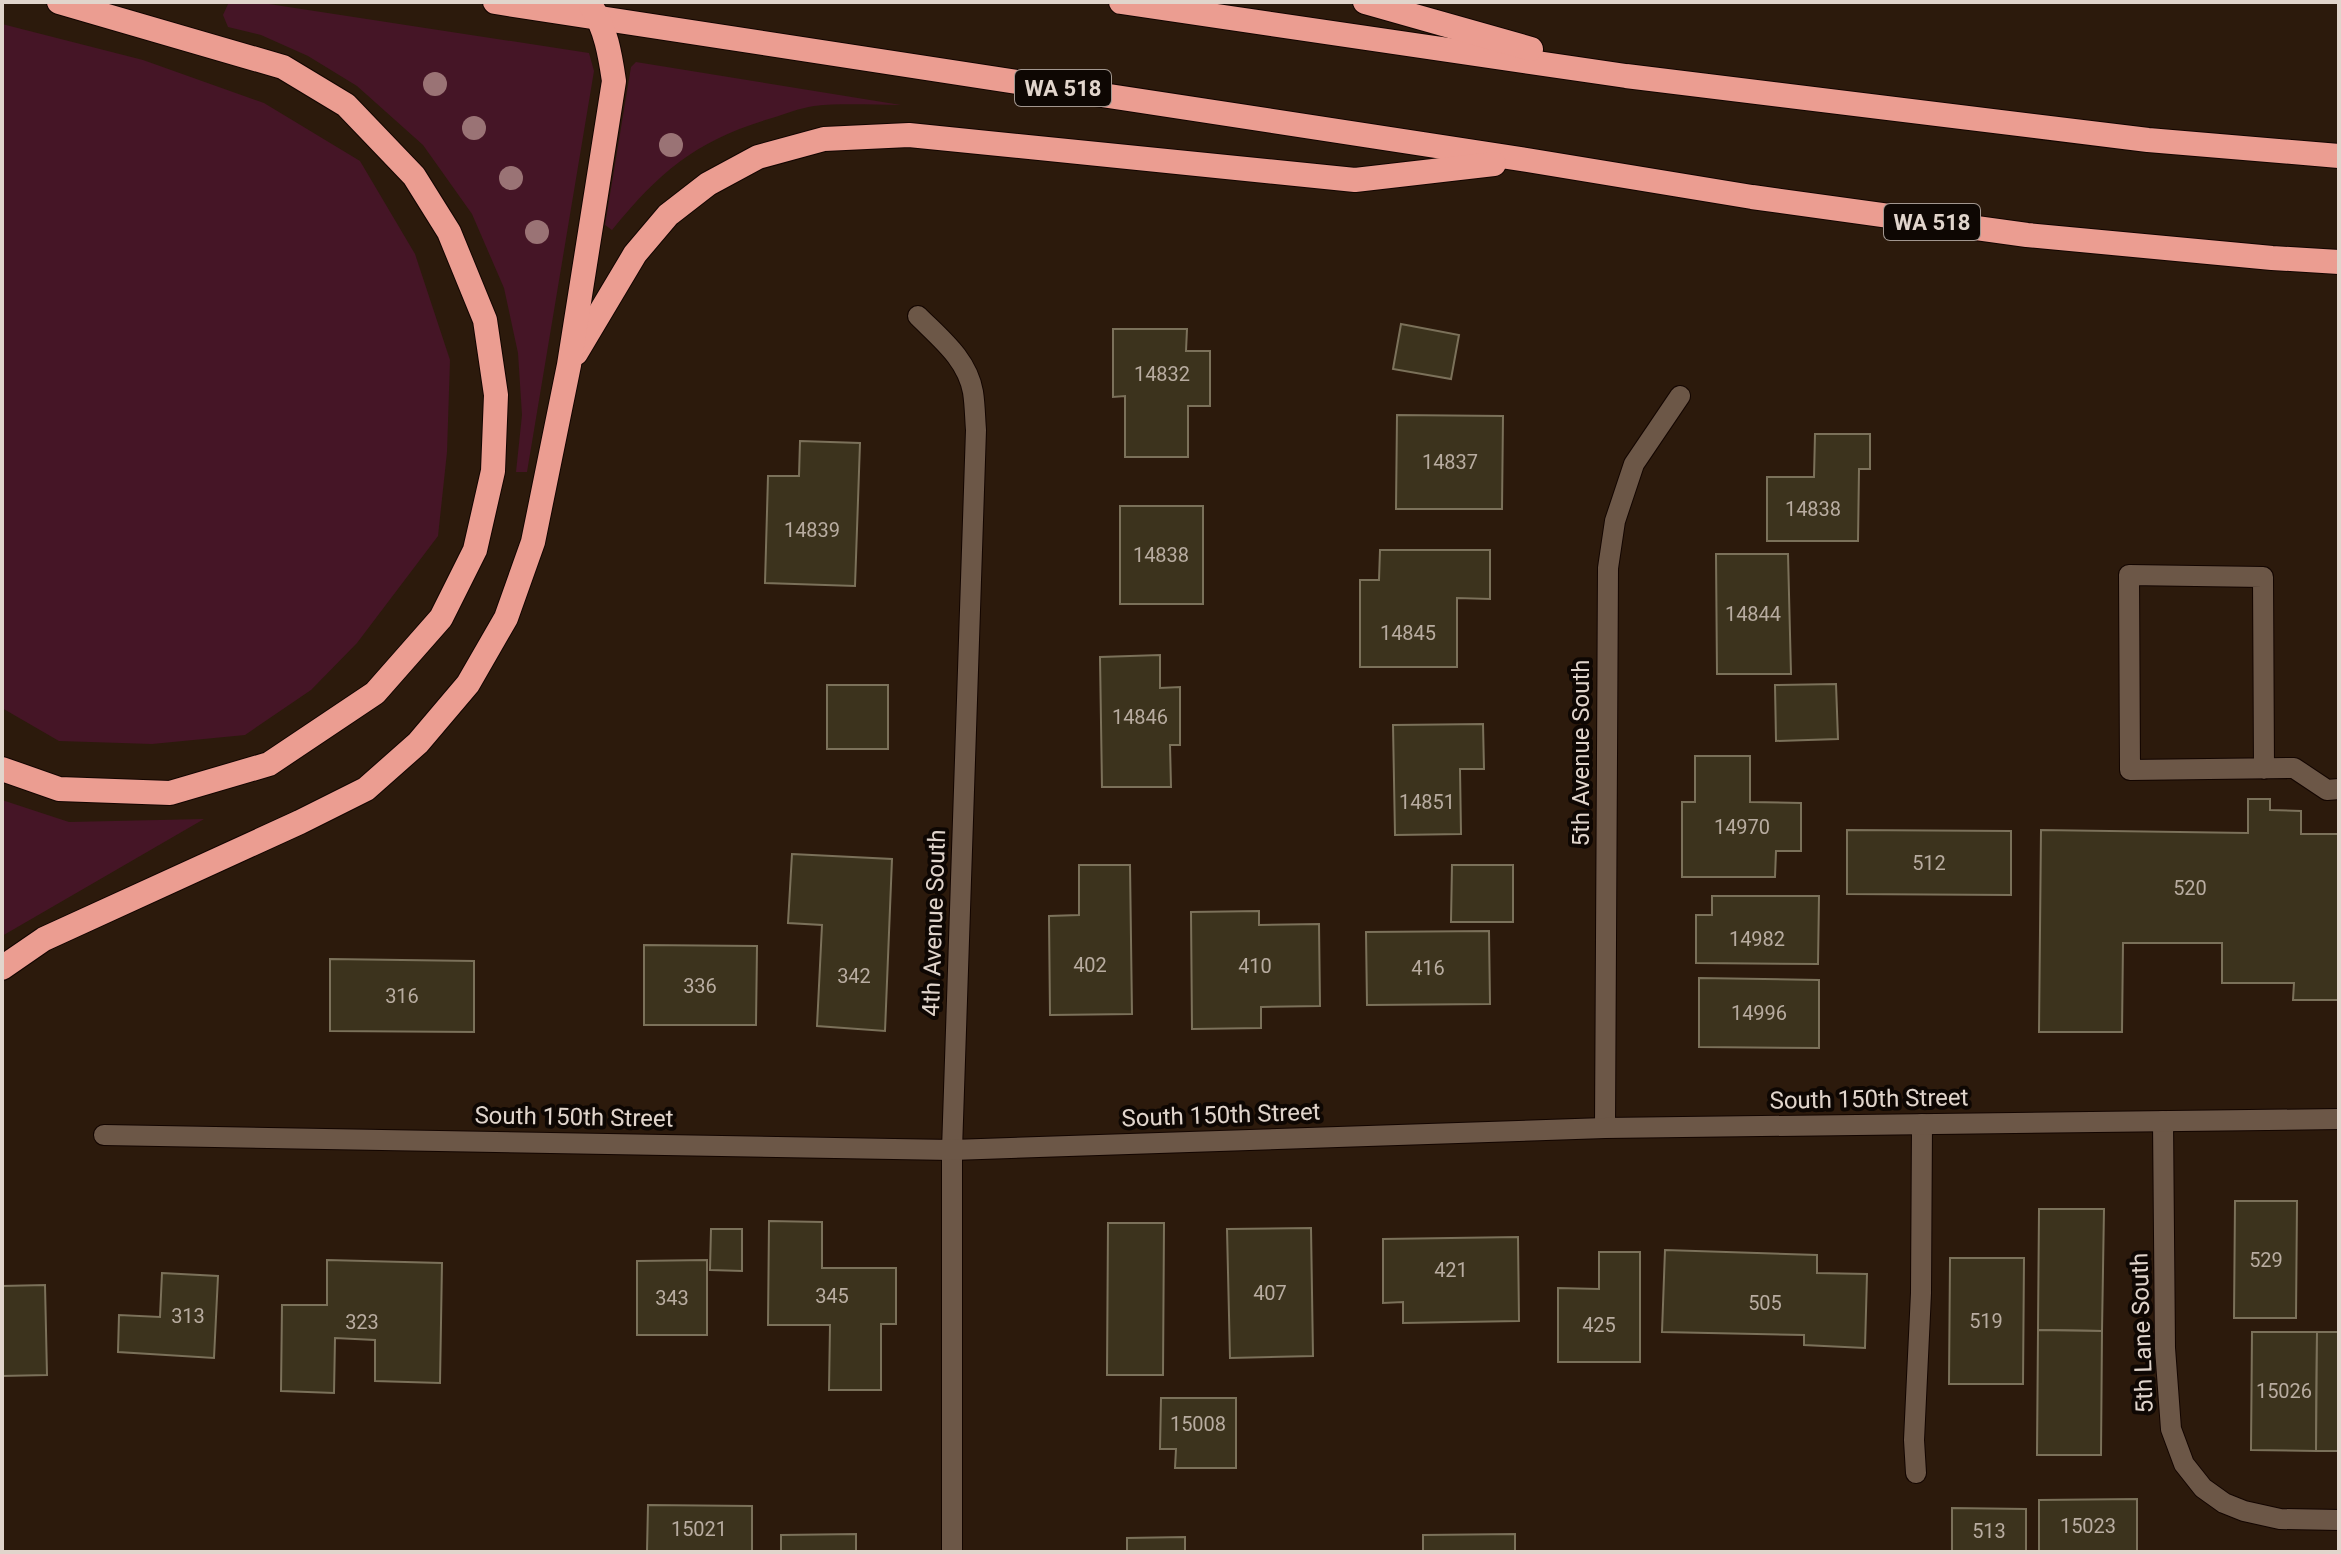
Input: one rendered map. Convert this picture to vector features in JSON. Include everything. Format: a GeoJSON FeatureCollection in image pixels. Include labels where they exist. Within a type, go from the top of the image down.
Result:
{"type":"FeatureCollection","features":[{"type":"Feature","properties":{"kind":"highway"},"geometry":{"type":"LineString","coordinates":[[2,769],[59,789],[170,793],[269,764],[375,693],[441,618],[475,550],[493,471],[496,395],[485,320],[449,232],[414,176],[346,105],[283,67],[59,2]]}},
{"type":"Feature","properties":{"kind":"highway","name":"WA 518"},"geometry":{"type":"LineString","coordinates":[[495,2],[594,10],[882,59],[1752,197],[2027,235],[2339,262]]}},
{"type":"Feature","properties":{"kind":"highway"},"geometry":{"type":"LineString","coordinates":[[1121,2],[1626,76],[2148,140],[2339,156]]}},
{"type":"Feature","properties":{"kind":"highway"},"geometry":{"type":"LineString","coordinates":[[1365,2],[1626,76]]}},
{"type":"Feature","properties":{"kind":"highway"},"geometry":{"type":"LineString","coordinates":[[2,968],[44,939],[366,789],[418,743],[468,684],[506,618],[533,542],[569,365],[614,81],[608,44],[594,10]]}},
{"type":"Feature","properties":{"kind":"highway"},"geometry":{"type":"LineString","coordinates":[[569,365],[635,254],[668,215],[708,184],[758,157],[824,139],[909,135],[1355,180],[1527,160]]}},
{"type":"Feature","properties":{"kind":"street","name":"4th Avenue South"},"geometry":{"type":"LineString","coordinates":[[918,316],[955,353],[965,369],[973,391],[976,430],[952,1150],[952,1552]]}},
{"type":"Feature","properties":{"kind":"street","name":"5th Avenue South"},"geometry":{"type":"LineString","coordinates":[[1605,1128],[1608,568],[1615,521],[1634,464],[1680,396]]}},
{"type":"Feature","properties":{"kind":"street"},"geometry":{"type":"LineString","coordinates":[[2264,769],[2263,577],[2129,575],[2130,770],[2264,769],[2294,768],[2327,790],[2339,789]]}},
{"type":"Feature","properties":{"kind":"street","name":"South 150th Street"},"geometry":{"type":"LineString","coordinates":[[104,1135],[952,1150],[1605,1128],[2339,1119]]}},
{"type":"Feature","properties":{"kind":"street","name":"5th Lane South"},"geometry":{"type":"LineString","coordinates":[[2163,1121],[2165,1348],[2171,1429],[2184,1464],[2203,1488],[2224,1503],[2244,1511],[2280,1519],[2339,1520]]}},
{"type":"Feature","properties":{"kind":"street"},"geometry":{"type":"LineString","coordinates":[[1916,1473],[1914,1440],[1921,1293],[1922,1124]]}},
{"type":"Feature","properties":{"kind":"shaded area"},"geometry":{"type":"Polygon","coordinates":[[[229,2],[256,2],[589,53],[594,71],[527,472],[516,472],[522,415],[518,353],[504,288],[472,214],[423,145],[357,86],[308,56],[261,35],[228,27],[223,15],[229,2]]]}},
{"type":"Feature","properties":{"kind":"shaded area"},"geometry":{"type":"Polygon","coordinates":[[[2,24],[143,60],[264,103],[360,161],[415,254],[450,360],[447,452],[438,536],[357,643],[311,690],[245,735],[152,744],[59,741],[2,708],[2,24]]]}},
{"type":"Feature","properties":{"kind":"shaded area"},"geometry":{"type":"Polygon","coordinates":[[[636,62],[901,105],[809,107],[722,136],[664,174],[612,230],[605,225],[631,67],[636,62]]]}},
{"type":"Feature","properties":{"kind":"shaded area"},"geometry":{"type":"Polygon","coordinates":[[[2,800],[69,822],[204,819],[2,936],[2,800]]]}},
{"type":"Feature","properties":{"kind":"building"},"geometry":{"type":"Polygon","coordinates":[[[1401,324],[1459,335],[1451,379],[1393,369],[1401,324]]]}},
{"type":"Feature","properties":{"kind":"building"},"geometry":{"type":"Polygon","coordinates":[[[1113,329],[1187,329],[1186,351],[1210,351],[1210,406],[1188,406],[1188,457],[1125,457],[1125,396],[1113,397],[1113,329]]]}},
{"type":"Feature","properties":{"kind":"building"},"geometry":{"type":"Polygon","coordinates":[[[1397,415],[1503,416],[1502,509],[1396,509],[1397,415]]]}},
{"type":"Feature","properties":{"kind":"building"},"geometry":{"type":"Polygon","coordinates":[[[1815,434],[1870,434],[1870,469],[1859,469],[1858,541],[1767,541],[1767,477],[1814,477],[1815,434]]]}},
{"type":"Feature","properties":{"kind":"building"},"geometry":{"type":"Polygon","coordinates":[[[800,441],[860,443],[855,586],[765,583],[768,476],[799,476],[800,441]]]}},
{"type":"Feature","properties":{"kind":"building"},"geometry":{"type":"Polygon","coordinates":[[[1120,506],[1203,506],[1203,604],[1120,604],[1120,506]]]}},
{"type":"Feature","properties":{"kind":"building"},"geometry":{"type":"Polygon","coordinates":[[[1380,550],[1490,550],[1490,599],[1457,598],[1457,667],[1360,667],[1360,580],[1379,580],[1380,550]]]}},
{"type":"Feature","properties":{"kind":"building"},"geometry":{"type":"Polygon","coordinates":[[[1716,554],[1788,554],[1791,674],[1717,674],[1716,554]]]}},
{"type":"Feature","properties":{"kind":"building"},"geometry":{"type":"Polygon","coordinates":[[[1160,655],[1160,688],[1180,687],[1180,745],[1170,745],[1171,787],[1102,787],[1100,657],[1160,655]]]}},
{"type":"Feature","properties":{"kind":"building"},"geometry":{"type":"Polygon","coordinates":[[[1836,684],[1838,739],[1776,741],[1775,685],[1836,684]]]}},
{"type":"Feature","properties":{"kind":"building"},"geometry":{"type":"Polygon","coordinates":[[[827,685],[888,685],[888,749],[827,749],[827,685]]]}},
{"type":"Feature","properties":{"kind":"building"},"geometry":{"type":"Polygon","coordinates":[[[1483,724],[1484,769],[1460,769],[1461,834],[1395,835],[1393,725],[1483,724]]]}},
{"type":"Feature","properties":{"kind":"building"},"geometry":{"type":"Polygon","coordinates":[[[1695,756],[1750,756],[1750,802],[1801,803],[1801,851],[1776,851],[1775,877],[1682,877],[1682,802],[1695,802],[1695,756]]]}},
{"type":"Feature","properties":{"kind":"building"},"geometry":{"type":"Polygon","coordinates":[[[2248,799],[2270,799],[2270,810],[2301,811],[2301,834],[2339,834],[2339,1000],[2293,1000],[2294,983],[2222,983],[2222,943],[2123,943],[2122,1032],[2039,1032],[2041,830],[2248,833],[2248,799]]]}},
{"type":"Feature","properties":{"kind":"building"},"geometry":{"type":"Polygon","coordinates":[[[1847,830],[2011,831],[2011,895],[1847,894],[1847,830]]]}},
{"type":"Feature","properties":{"kind":"building"},"geometry":{"type":"Polygon","coordinates":[[[792,854],[892,859],[885,1031],[817,1026],[822,925],[788,923],[792,854]]]}},
{"type":"Feature","properties":{"kind":"building"},"geometry":{"type":"Polygon","coordinates":[[[1079,865],[1130,865],[1132,1014],[1050,1015],[1049,916],[1079,915],[1079,865]]]}},
{"type":"Feature","properties":{"kind":"building"},"geometry":{"type":"Polygon","coordinates":[[[1452,865],[1513,865],[1513,922],[1451,922],[1452,865]]]}},
{"type":"Feature","properties":{"kind":"building"},"geometry":{"type":"Polygon","coordinates":[[[1712,896],[1819,896],[1818,964],[1696,963],[1696,915],[1712,915],[1712,896]]]}},
{"type":"Feature","properties":{"kind":"building"},"geometry":{"type":"Polygon","coordinates":[[[1259,911],[1259,925],[1319,924],[1320,1006],[1261,1007],[1261,1028],[1192,1029],[1191,912],[1259,911]]]}},
{"type":"Feature","properties":{"kind":"building"},"geometry":{"type":"Polygon","coordinates":[[[1489,931],[1490,1004],[1367,1005],[1366,932],[1489,931]]]}},
{"type":"Feature","properties":{"kind":"building"},"geometry":{"type":"Polygon","coordinates":[[[644,945],[757,946],[756,1025],[644,1025],[644,945]]]}},
{"type":"Feature","properties":{"kind":"building"},"geometry":{"type":"Polygon","coordinates":[[[330,959],[474,961],[474,1032],[330,1031],[330,959]]]}},
{"type":"Feature","properties":{"kind":"building"},"geometry":{"type":"Polygon","coordinates":[[[1699,978],[1819,980],[1819,1048],[1699,1047],[1699,978]]]}},
{"type":"Feature","properties":{"kind":"building"},"geometry":{"type":"Polygon","coordinates":[[[2235,1201],[2297,1201],[2296,1318],[2234,1318],[2235,1201]]]}},
{"type":"Feature","properties":{"kind":"building"},"geometry":{"type":"Polygon","coordinates":[[[2039,1209],[2104,1209],[2102,1331],[2038,1330],[2039,1209]]]}},
{"type":"Feature","properties":{"kind":"building"},"geometry":{"type":"Polygon","coordinates":[[[769,1221],[822,1222],[822,1268],[896,1268],[896,1324],[881,1324],[881,1390],[829,1390],[830,1325],[768,1325],[769,1221]]]}},
{"type":"Feature","properties":{"kind":"building"},"geometry":{"type":"Polygon","coordinates":[[[1108,1223],[1164,1223],[1163,1375],[1107,1375],[1108,1223]]]}},
{"type":"Feature","properties":{"kind":"building"},"geometry":{"type":"Polygon","coordinates":[[[1311,1228],[1313,1356],[1230,1358],[1227,1229],[1311,1228]]]}},
{"type":"Feature","properties":{"kind":"building"},"geometry":{"type":"Polygon","coordinates":[[[711,1229],[742,1229],[742,1271],[710,1270],[711,1229]]]}},
{"type":"Feature","properties":{"kind":"building"},"geometry":{"type":"Polygon","coordinates":[[[1518,1237],[1519,1321],[1403,1323],[1403,1302],[1383,1303],[1383,1239],[1518,1237]]]}},
{"type":"Feature","properties":{"kind":"building"},"geometry":{"type":"Polygon","coordinates":[[[1665,1250],[1817,1255],[1817,1273],[1867,1274],[1865,1348],[1804,1345],[1804,1335],[1662,1332],[1665,1250]]]}},
{"type":"Feature","properties":{"kind":"building"},"geometry":{"type":"Polygon","coordinates":[[[1599,1252],[1640,1252],[1640,1362],[1558,1362],[1558,1288],[1599,1289],[1599,1252]]]}},
{"type":"Feature","properties":{"kind":"building"},"geometry":{"type":"Polygon","coordinates":[[[1950,1258],[2024,1258],[2023,1384],[1949,1384],[1950,1258]]]}},
{"type":"Feature","properties":{"kind":"building"},"geometry":{"type":"Polygon","coordinates":[[[327,1260],[442,1263],[440,1383],[375,1381],[375,1340],[335,1338],[334,1393],[281,1391],[282,1305],[327,1305],[327,1260]]]}},
{"type":"Feature","properties":{"kind":"building"},"geometry":{"type":"Polygon","coordinates":[[[707,1260],[707,1335],[637,1335],[637,1261],[707,1260]]]}},
{"type":"Feature","properties":{"kind":"building"},"geometry":{"type":"Polygon","coordinates":[[[162,1273],[218,1276],[214,1358],[118,1352],[119,1315],[160,1317],[162,1273]]]}},
{"type":"Feature","properties":{"kind":"building"},"geometry":{"type":"Polygon","coordinates":[[[45,1285],[47,1375],[2,1376],[2,1286],[45,1285]]]}},
{"type":"Feature","properties":{"kind":"building"},"geometry":{"type":"Polygon","coordinates":[[[2038,1330],[2102,1331],[2101,1455],[2037,1455],[2038,1330]]]}},
{"type":"Feature","properties":{"kind":"building"},"geometry":{"type":"Polygon","coordinates":[[[2252,1332],[2317,1332],[2316,1451],[2251,1450],[2252,1332]]]}},
{"type":"Feature","properties":{"kind":"building"},"geometry":{"type":"Polygon","coordinates":[[[2317,1332],[2339,1332],[2339,1451],[2316,1451],[2317,1332]]]}},
{"type":"Feature","properties":{"kind":"building"},"geometry":{"type":"Polygon","coordinates":[[[1161,1398],[1236,1398],[1236,1468],[1175,1468],[1176,1449],[1160,1449],[1161,1398]]]}},
{"type":"Feature","properties":{"kind":"building"},"geometry":{"type":"Polygon","coordinates":[[[2137,1499],[2137,1552],[2039,1552],[2039,1500],[2137,1499]]]}},
{"type":"Feature","properties":{"kind":"building"},"geometry":{"type":"Polygon","coordinates":[[[648,1505],[752,1506],[752,1552],[647,1552],[648,1505]]]}},
{"type":"Feature","properties":{"kind":"building"},"geometry":{"type":"Polygon","coordinates":[[[1952,1508],[2026,1509],[2026,1552],[1952,1552],[1952,1508]]]}},
{"type":"Feature","properties":{"kind":"building"},"geometry":{"type":"Polygon","coordinates":[[[856,1534],[856,1552],[781,1552],[781,1535],[856,1534]]]}},
{"type":"Feature","properties":{"kind":"building"},"geometry":{"type":"Polygon","coordinates":[[[1515,1534],[1515,1552],[1423,1552],[1423,1535],[1515,1534]]]}},
{"type":"Feature","properties":{"kind":"building"},"geometry":{"type":"Polygon","coordinates":[[[1185,1537],[1185,1552],[1127,1552],[1127,1538],[1185,1537]]]}}]}
